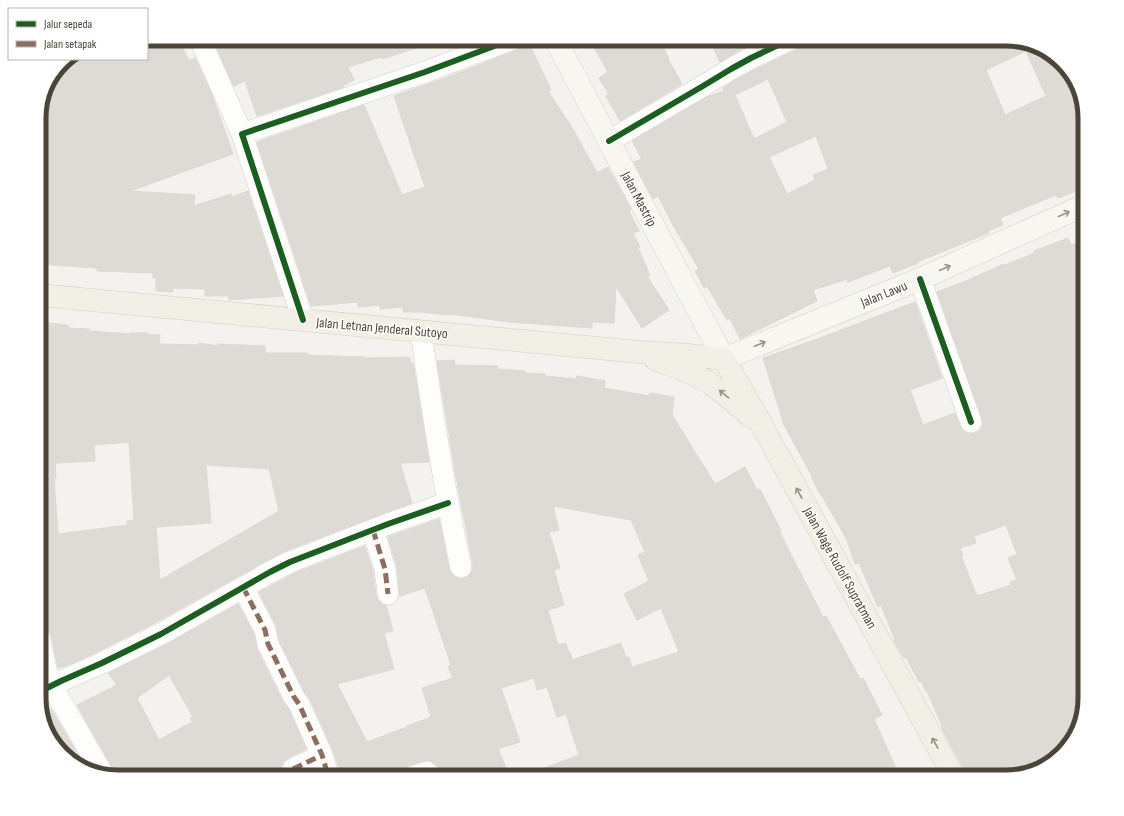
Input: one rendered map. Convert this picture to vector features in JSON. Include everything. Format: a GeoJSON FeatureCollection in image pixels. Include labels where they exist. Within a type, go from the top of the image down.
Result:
{"type":"FeatureCollection","features":[{"type":"Feature","properties":{"kind":"main road","name":"Jalan Mastrip"},"geometry":{"type":"LineString","coordinates":[[559,46],[724,359]]}},
{"type":"Feature","properties":{"kind":"main road","name":"Jalan Lawu"},"geometry":{"type":"LineString","coordinates":[[724,359],[920,279],[1078,208]]}},
{"type":"Feature","properties":{"kind":"main road","name":"Jalan Letnan Jenderal Sutoyo"},"geometry":{"type":"LineString","coordinates":[[46,296],[421,332],[724,359]]}},
{"type":"Feature","properties":{"kind":"main road"},"geometry":{"type":"LineString","coordinates":[[639,352],[688,372],[715,386],[764,429]]}},
{"type":"Feature","properties":{"kind":"main road","name":"Jalan Wage Rudolf Supratman"},"geometry":{"type":"LineString","coordinates":[[724,359],[764,429],[950,770]]}},
{"type":"Feature","properties":{"kind":"street"},"geometry":{"type":"LineString","coordinates":[[203,46],[242,134],[303,320]]}},
{"type":"Feature","properties":{"kind":"street"},"geometry":{"type":"LineString","coordinates":[[242,134],[425,72],[494,46]]}},
{"type":"Feature","properties":{"kind":"street"},"geometry":{"type":"LineString","coordinates":[[609,142],[731,69],[776,46]]}},
{"type":"Feature","properties":{"kind":"street"},"geometry":{"type":"LineString","coordinates":[[920,279],[971,422]]}},
{"type":"Feature","properties":{"kind":"street"},"geometry":{"type":"LineString","coordinates":[[421,332],[430,399],[461,567]]}},
{"type":"Feature","properties":{"kind":"street"},"geometry":{"type":"LineString","coordinates":[[46,689],[161,634],[290,562],[448,503]]}},
{"type":"Feature","properties":{"kind":"street"},"geometry":{"type":"LineString","coordinates":[[373,530],[385,569],[388,594]]}},
{"type":"Feature","properties":{"kind":"street"},"geometry":{"type":"LineString","coordinates":[[243,587],[265,630],[268,644],[294,697],[299,704],[322,755],[326,770]]}},
{"type":"Feature","properties":{"kind":"street"},"geometry":{"type":"LineString","coordinates":[[46,669],[46,689],[99,767]]}},
{"type":"Feature","properties":{"kind":"street"},"geometry":{"type":"LineString","coordinates":[[292,769],[322,755]]}},
{"type":"Feature","properties":{"kind":"building"},"geometry":{"type":"Polygon","coordinates":[[[148,46],[182,46],[189,61],[195,58],[212,95],[233,154],[130,191],[195,195],[194,206],[231,194],[232,197],[248,191],[283,296],[229,300],[229,296],[205,296],[205,289],[173,288],[173,292],[156,291],[156,278],[153,278],[153,273],[97,271],[97,268],[46,264],[46,114],[48,100],[53,86],[61,74],[76,60],[148,60],[148,46]]]}},
{"type":"Feature","properties":{"kind":"building"},"geometry":{"type":"Polygon","coordinates":[[[217,46],[423,46],[382,59],[381,57],[348,67],[354,80],[344,85],[344,87],[257,116],[245,81],[234,86],[217,49],[217,46]]]}},
{"type":"Feature","properties":{"kind":"building"},"geometry":{"type":"Polygon","coordinates":[[[522,46],[530,46],[551,90],[548,91],[573,129],[597,173],[608,167],[631,210],[629,211],[639,231],[633,233],[640,247],[638,248],[650,275],[647,276],[669,310],[642,328],[616,286],[614,323],[592,322],[592,328],[510,322],[449,314],[403,312],[403,307],[380,309],[380,305],[358,307],[358,302],[311,306],[257,142],[364,105],[402,195],[425,187],[394,96],[517,50],[522,46]]]}},
{"type":"Feature","properties":{"kind":"building"},"geometry":{"type":"Polygon","coordinates":[[[593,46],[662,46],[682,84],[620,121],[606,96],[609,94],[599,78],[608,72],[593,46]]]}},
{"type":"Feature","properties":{"kind":"building"},"geometry":{"type":"Polygon","coordinates":[[[712,46],[747,46],[745,47],[720,62],[712,46]]]}},
{"type":"Feature","properties":{"kind":"building"},"geometry":{"type":"Polygon","coordinates":[[[800,46],[1006,46],[1020,47],[1038,53],[1050,61],[1066,78],[1071,86],[1077,104],[1078,191],[1058,198],[1056,195],[1000,218],[1003,225],[988,231],[989,233],[893,273],[890,266],[848,282],[847,279],[813,290],[817,301],[740,339],[730,318],[727,320],[707,286],[704,288],[695,271],[699,269],[674,227],[658,196],[653,199],[634,162],[642,159],[632,141],[707,97],[724,91],[723,88],[737,79],[796,50],[800,46]],[[1026,51],[986,70],[1005,115],[1046,96],[1026,51]],[[768,79],[735,95],[754,139],[787,122],[768,79]],[[816,136],[769,157],[787,194],[815,180],[813,175],[828,169],[816,136]]]}},
{"type":"Feature","properties":{"kind":"building"},"geometry":{"type":"Polygon","coordinates":[[[1068,238],[1071,245],[1078,243],[1077,712],[1071,730],[1063,742],[1057,749],[1038,763],[1020,769],[964,770],[941,727],[942,726],[927,691],[926,692],[921,681],[919,682],[906,657],[904,658],[894,641],[895,640],[881,605],[878,607],[859,563],[855,564],[847,540],[820,494],[812,476],[784,425],[763,358],[915,302],[942,378],[910,390],[923,425],[955,413],[963,431],[969,434],[975,433],[980,430],[983,425],[982,418],[937,292],[1004,264],[1005,265],[1035,253],[1034,251],[1068,238]],[[1006,525],[974,536],[976,543],[960,548],[963,555],[961,556],[977,596],[1011,585],[1010,582],[1017,580],[1008,558],[1017,554],[1006,525]]]}},
{"type":"Feature","properties":{"kind":"building"},"geometry":{"type":"Polygon","coordinates":[[[46,323],[68,325],[68,328],[89,329],[89,331],[130,334],[148,333],[148,335],[160,335],[159,344],[198,345],[199,343],[218,346],[218,344],[265,346],[265,353],[307,353],[307,355],[365,358],[410,357],[410,363],[413,363],[429,462],[400,463],[412,503],[285,551],[155,623],[71,664],[58,668],[51,634],[46,628],[46,323]],[[129,442],[94,445],[95,461],[55,463],[56,478],[54,478],[58,534],[128,525],[127,521],[134,520],[129,442]],[[206,465],[211,523],[156,527],[160,580],[279,511],[269,469],[206,465]]]}},
{"type":"Feature","properties":{"kind":"building"},"geometry":{"type":"Polygon","coordinates":[[[454,360],[455,365],[498,366],[497,369],[525,371],[526,373],[545,374],[545,376],[576,379],[577,376],[605,381],[604,388],[649,396],[650,393],[674,397],[672,415],[715,484],[745,467],[757,490],[760,489],[781,531],[779,531],[823,617],[826,616],[860,679],[863,678],[882,715],[874,719],[897,770],[667,770],[666,767],[657,770],[539,770],[579,755],[566,714],[557,717],[547,687],[537,690],[534,678],[501,688],[520,742],[498,749],[507,770],[439,770],[438,767],[429,760],[408,766],[402,770],[340,770],[333,750],[310,699],[304,691],[279,640],[276,625],[259,592],[295,573],[365,546],[373,572],[376,596],[383,605],[386,605],[393,631],[384,633],[394,669],[337,684],[367,742],[431,717],[422,688],[453,678],[448,666],[451,665],[425,588],[400,596],[397,567],[388,537],[439,519],[449,569],[452,575],[463,579],[469,576],[473,565],[456,477],[437,361],[454,360]],[[553,506],[559,530],[549,532],[560,568],[554,570],[564,605],[548,610],[558,645],[566,643],[572,660],[621,643],[626,658],[629,657],[632,667],[679,652],[661,608],[637,620],[624,594],[649,581],[638,555],[645,552],[631,520],[553,506]]]}},
{"type":"Feature","properties":{"kind":"building"},"geometry":{"type":"Polygon","coordinates":[[[238,604],[254,634],[257,649],[283,702],[289,710],[306,749],[283,762],[281,770],[112,769],[77,705],[117,685],[108,673],[167,644],[238,604]],[[169,675],[137,698],[159,740],[192,722],[190,718],[193,717],[169,675]]]}},
{"type":"Feature","properties":{"kind":"building"},"geometry":{"type":"Polygon","coordinates":[[[51,709],[81,759],[67,749],[61,742],[48,716],[47,711],[51,709]]]}},
{"type":"Feature","properties":{"kind":"marked path"},"geometry":{"type":"LineString","coordinates":[[373,530],[385,569],[388,594]]}},
{"type":"Feature","properties":{"kind":"marked path"},"geometry":{"type":"LineString","coordinates":[[243,587],[265,630],[268,644],[294,697],[299,704],[322,755],[326,770]]}},
{"type":"Feature","properties":{"kind":"marked path"},"geometry":{"type":"LineString","coordinates":[[293,769],[322,755]]}},
{"type":"Feature","properties":{"kind":"cycle path"},"geometry":{"type":"LineString","coordinates":[[303,320],[242,134],[425,72],[494,46]]}},
{"type":"Feature","properties":{"kind":"cycle path"},"geometry":{"type":"LineString","coordinates":[[609,141],[731,69],[776,46]]}},
{"type":"Feature","properties":{"kind":"cycle path"},"geometry":{"type":"LineString","coordinates":[[920,279],[971,422]]}},
{"type":"Feature","properties":{"kind":"cycle path"},"geometry":{"type":"LineString","coordinates":[[46,688],[161,634],[290,562],[388,524],[448,503]]}}]}
